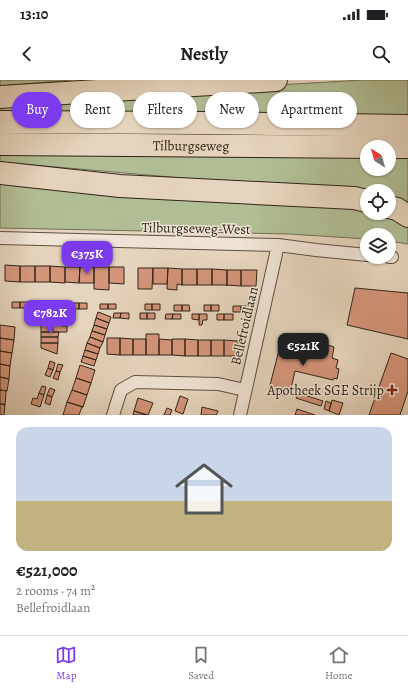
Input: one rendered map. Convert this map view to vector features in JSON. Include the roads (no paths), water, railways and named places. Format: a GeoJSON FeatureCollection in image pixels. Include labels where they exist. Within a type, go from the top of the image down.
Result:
{"type":"FeatureCollection","features":[{"type":"Feature","properties":{"kind":"highway"},"geometry":{"type":"LineString","coordinates":[[0,98],[276,80]]}},
{"type":"Feature","properties":{"kind":"highway","name":"Tilburgseweg"},"geometry":{"type":"LineString","coordinates":[[0,122],[196,122],[408,126]]}},
{"type":"Feature","properties":{"kind":"highway","name":"Tilburgseweg"},"geometry":{"type":"LineString","coordinates":[[0,144],[360,147]]}},
{"type":"Feature","properties":{"kind":"highway"},"geometry":{"type":"LineString","coordinates":[[396,147],[408,147]]}},
{"type":"Feature","properties":{"kind":"highway"},"geometry":{"type":"LineString","coordinates":[[0,173],[120,186],[360,199]]}},
{"type":"Feature","properties":{"kind":"highway"},"geometry":{"type":"LineString","coordinates":[[396,209],[408,216]]}},
{"type":"Feature","properties":{"kind":"street","name":"Tilburgseweg-West"},"geometry":{"type":"LineString","coordinates":[[0,238],[278,245],[360,254]]}},
{"type":"Feature","properties":{"kind":"street","name":"Bellefroidlaan"},"geometry":{"type":"LineString","coordinates":[[240,415],[278,245]]}},
{"type":"Feature","properties":{"kind":"street"},"geometry":{"type":"LineString","coordinates":[[113,415],[121,390],[135,382],[218,384],[245,390]]}},
{"type":"Feature","properties":{"kind":"place","name":"Apotheek SGE Strijp"},"geometry":{"type":"Point","coordinates":[392,390]}}]}
